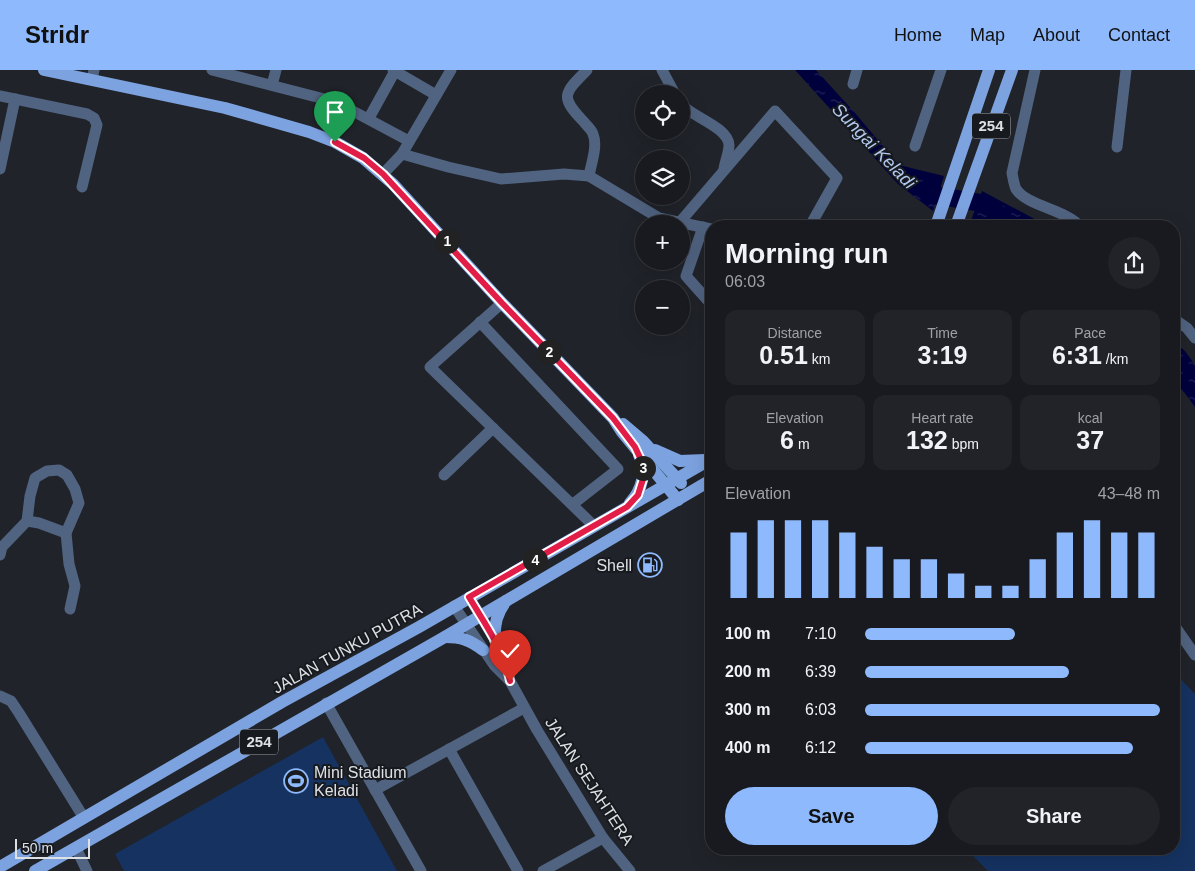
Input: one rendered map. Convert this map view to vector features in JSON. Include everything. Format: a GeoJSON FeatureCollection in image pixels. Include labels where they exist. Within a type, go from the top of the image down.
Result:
{"type":"FeatureCollection","features":[{"type":"Feature","properties":{"kind":"main road"},"geometry":{"type":"LineString","coordinates":[[44,70],[93,75],[225,108],[308,132],[335,142],[364,158],[383,174],[502,303],[613,418],[627,426],[639,444],[672,482],[690,493]]}},
{"type":"Feature","properties":{"kind":"main road","name":"254"},"geometry":{"type":"LineString","coordinates":[[939,220],[989,70]]}},
{"type":"Feature","properties":{"kind":"main road","name":"254"},"geometry":{"type":"LineString","coordinates":[[958,220],[1012,70]]}},
{"type":"Feature","properties":{"kind":"main road"},"geometry":{"type":"LineString","coordinates":[[639,444],[680,461],[705,460]]}},
{"type":"Feature","properties":{"kind":"main road"},"geometry":{"type":"LineString","coordinates":[[627,507],[638,495],[643,479],[639,444]]}},
{"type":"Feature","properties":{"kind":"main road","name":"JALAN TUNKU PUTRA"},"geometry":{"type":"LineString","coordinates":[[0,867],[282,702],[705,462]]}},
{"type":"Feature","properties":{"kind":"main road"},"geometry":{"type":"LineString","coordinates":[[672,482],[678,500]]}},
{"type":"Feature","properties":{"kind":"main road","name":"254"},"geometry":{"type":"LineString","coordinates":[[35,871],[326,703],[443,638],[705,484]]}},
{"type":"Feature","properties":{"kind":"main road"},"geometry":{"type":"LineString","coordinates":[[495,640],[494,629],[500,610],[506,601],[514,595]]}},
{"type":"Feature","properties":{"kind":"main road"},"geometry":{"type":"LineString","coordinates":[[443,638],[464,638],[483,650]]}},
{"type":"Feature","properties":{"kind":"main road"},"geometry":{"type":"LineString","coordinates":[[38,845],[58,843],[76,848],[78,834],[90,815]]}},
{"type":"Feature","properties":{"kind":"street"},"geometry":{"type":"LineString","coordinates":[[212,70],[336,102],[369,118],[409,142]]}},
{"type":"Feature","properties":{"kind":"street"},"geometry":{"type":"LineString","coordinates":[[272,85],[276,70]]}},
{"type":"Feature","properties":{"kind":"street"},"geometry":{"type":"LineString","coordinates":[[369,118],[394,70],[436,96]]}},
{"type":"Feature","properties":{"kind":"street"},"geometry":{"type":"LineString","coordinates":[[383,174],[402,154],[451,70]]}},
{"type":"Feature","properties":{"kind":"street"},"geometry":{"type":"LineString","coordinates":[[587,70],[573,84],[567,96],[567,102],[570,108],[593,133],[595,142],[589,176]]}},
{"type":"Feature","properties":{"kind":"street"},"geometry":{"type":"LineString","coordinates":[[662,70],[670,85]]}},
{"type":"Feature","properties":{"kind":"street"},"geometry":{"type":"LineString","coordinates":[[853,84],[857,70]]}},
{"type":"Feature","properties":{"kind":"street"},"geometry":{"type":"LineString","coordinates":[[915,146],[941,70]]}},
{"type":"Feature","properties":{"kind":"street"},"geometry":{"type":"LineString","coordinates":[[1035,70],[1012,174],[1016,189],[1030,200],[1068,216],[1073,220]]}},
{"type":"Feature","properties":{"kind":"street"},"geometry":{"type":"LineString","coordinates":[[1117,147],[1126,70]]}},
{"type":"Feature","properties":{"kind":"street"},"geometry":{"type":"LineString","coordinates":[[0,96],[80,112],[94,118],[97,125],[82,188]]}},
{"type":"Feature","properties":{"kind":"street"},"geometry":{"type":"LineString","coordinates":[[0,169],[15,99]]}},
{"type":"Feature","properties":{"kind":"street"},"geometry":{"type":"LineString","coordinates":[[690,110],[725,136],[729,147],[723,170]]}},
{"type":"Feature","properties":{"kind":"street"},"geometry":{"type":"LineString","coordinates":[[686,215],[775,111],[837,178],[813,220]]}},
{"type":"Feature","properties":{"kind":"street"},"geometry":{"type":"LineString","coordinates":[[402,154],[501,179],[564,174],[589,176],[654,215]]}},
{"type":"Feature","properties":{"kind":"street"},"geometry":{"type":"LineString","coordinates":[[690,224],[705,228]]}},
{"type":"Feature","properties":{"kind":"street"},"geometry":{"type":"LineString","coordinates":[[705,233],[686,276],[705,297]]}},
{"type":"Feature","properties":{"kind":"street"},"geometry":{"type":"LineString","coordinates":[[502,303],[430,367],[594,526]]}},
{"type":"Feature","properties":{"kind":"street"},"geometry":{"type":"LineString","coordinates":[[480,322],[618,469],[573,504]]}},
{"type":"Feature","properties":{"kind":"street"},"geometry":{"type":"LineString","coordinates":[[1180,323],[1195,338]]}},
{"type":"Feature","properties":{"kind":"street"},"geometry":{"type":"LineString","coordinates":[[444,475],[494,428]]}},
{"type":"Feature","properties":{"kind":"street"},"geometry":{"type":"LineString","coordinates":[[0,555],[2,547],[26,521],[35,478],[46,471],[59,470],[67,475],[75,489],[79,503],[66,533],[69,564],[74,586],[70,609]]}},
{"type":"Feature","properties":{"kind":"street"},"geometry":{"type":"LineString","coordinates":[[26,521],[39,523],[66,533]]}},
{"type":"Feature","properties":{"kind":"street","name":"JALAN SEJAHTERA"},"geometry":{"type":"LineString","coordinates":[[469,597],[495,640],[508,670],[510,681],[524,708],[558,766],[603,838],[630,871]]}},
{"type":"Feature","properties":{"kind":"street","name":"JALAN SEJAHTERA"},"geometry":{"type":"LineString","coordinates":[[454,606],[494,665],[510,681]]}},
{"type":"Feature","properties":{"kind":"street"},"geometry":{"type":"LineString","coordinates":[[1180,634],[1195,655]]}},
{"type":"Feature","properties":{"kind":"street"},"geometry":{"type":"LineString","coordinates":[[0,696],[11,701],[90,815]]}},
{"type":"Feature","properties":{"kind":"street"},"geometry":{"type":"LineString","coordinates":[[326,703],[420,871]]}},
{"type":"Feature","properties":{"kind":"street"},"geometry":{"type":"LineString","coordinates":[[374,790],[524,708]]}},
{"type":"Feature","properties":{"kind":"street"},"geometry":{"type":"LineString","coordinates":[[449,749],[518,871]]}},
{"type":"Feature","properties":{"kind":"street"},"geometry":{"type":"LineString","coordinates":[[543,871],[603,838]]}},
{"type":"Feature","properties":{"kind":"street"},"geometry":{"type":"LineString","coordinates":[[76,848],[86,871]]}},
{"type":"Feature","properties":{"kind":"shaded area"},"geometry":{"type":"Polygon","coordinates":[[[1180,678],[1195,694],[1195,871],[988,871],[972,855],[1180,855],[1180,678]]]}},
{"type":"Feature","properties":{"kind":"shaded area","name":"Mini Stadium Keladi"},"geometry":{"type":"Polygon","coordinates":[[[323,737],[397,871],[124,871],[115,854],[323,737]]]}},
{"type":"Feature","properties":{"kind":"water"},"geometry":{"type":"Polygon","coordinates":[[[795,70],[816,70],[899,165],[944,176],[933,211],[898,184],[795,70]]]}},
{"type":"Feature","properties":{"kind":"water"},"geometry":{"type":"Polygon","coordinates":[[[982,191],[1036,220],[971,220],[982,191]]]}},
{"type":"Feature","properties":{"kind":"water"},"geometry":{"type":"Polygon","coordinates":[[[1180,347],[1195,365],[1195,407],[1180,389],[1180,347]]]}},
{"type":"Feature","properties":{"kind":"waterway","name":"Sungai Keladi"},"geometry":{"type":"LineString","coordinates":[[928,194],[987,204],[1004,220]]}},
{"type":"Feature","properties":{"kind":"place","name":"Shell"},"geometry":{"type":"Point","coordinates":[650,565]}},
{"type":"Feature","properties":{"kind":"place","name":"Mini Stadium Keladi"},"geometry":{"type":"Point","coordinates":[296,781]}},
{"type":"Feature","properties":{"kind":"route"},"geometry":{"type":"LineString","coordinates":[[335,142],[364,158],[393,184],[502,303],[613,418],[635,447],[642,462],[643,479],[638,495],[627,507],[469,597],[495,640],[508,670],[510,681]]}}]}
